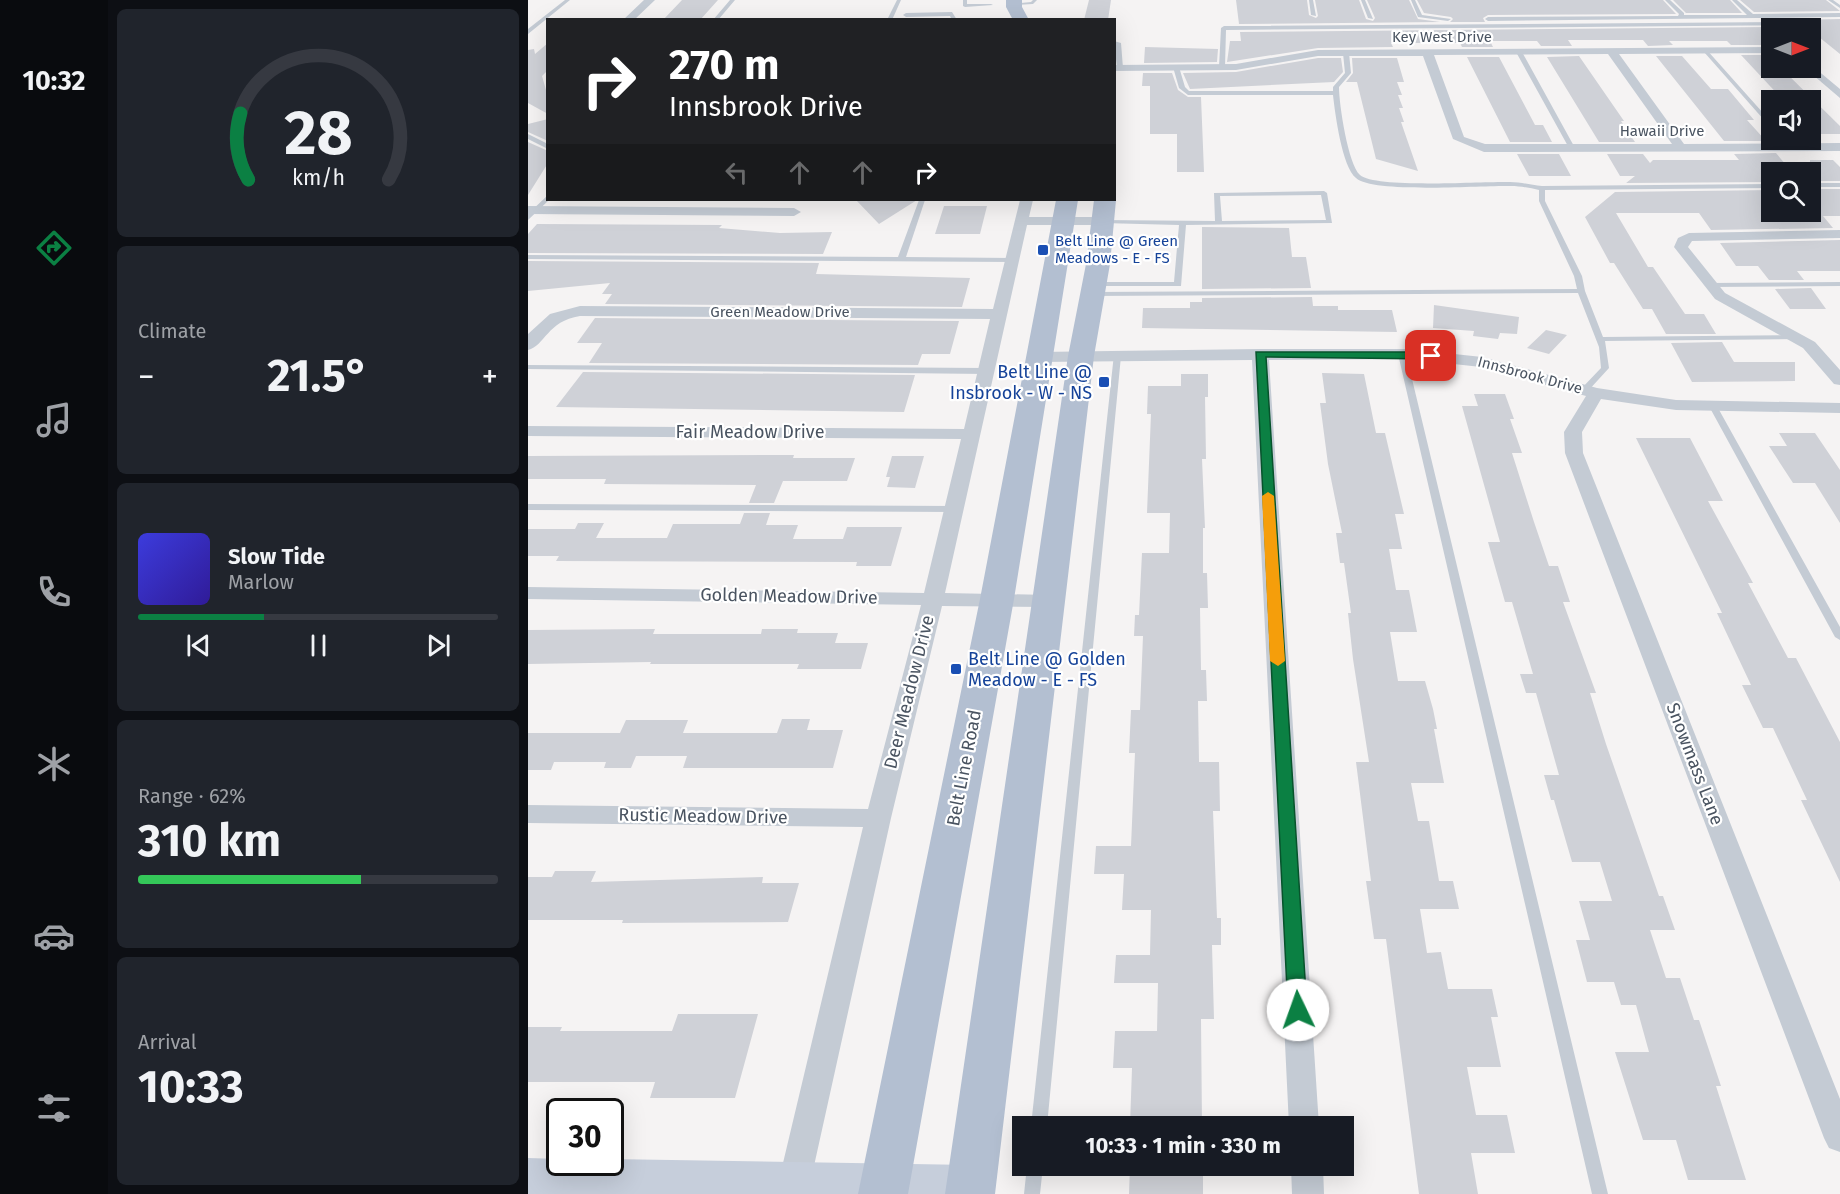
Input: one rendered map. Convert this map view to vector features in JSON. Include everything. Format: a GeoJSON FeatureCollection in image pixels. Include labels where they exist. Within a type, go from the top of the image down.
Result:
{"type":"FeatureCollection","features":[{"type":"Feature","properties":{"kind":"main road"},"geometry":{"type":"LineString","coordinates":[[1014,2],[1020,18]]}},
{"type":"Feature","properties":{"kind":"main road","name":"Belt Line Road"},"geometry":{"type":"LineString","coordinates":[[884,1189],[997,599],[1065,210]]}},
{"type":"Feature","properties":{"kind":"main road"},"geometry":{"type":"LineString","coordinates":[[971,1190],[1082,357],[1104,210]]}},
{"type":"Feature","properties":{"kind":"street"},"geometry":{"type":"LineString","coordinates":[[630,18],[650,0]]}},
{"type":"Feature","properties":{"kind":"street","name":"Key West Drive"},"geometry":{"type":"LineString","coordinates":[[1117,68],[1254,65],[1303,54],[1761,50]]}},
{"type":"Feature","properties":{"kind":"street"},"geometry":{"type":"LineString","coordinates":[[1611,51],[1681,148]]}},
{"type":"Feature","properties":{"kind":"street","name":"Hawaii Drive"},"geometry":{"type":"LineString","coordinates":[[1427,52],[1459,139],[1484,148],[1681,148],[1761,144]]}},
{"type":"Feature","properties":{"kind":"street"},"geometry":{"type":"LineString","coordinates":[[1821,77],[1840,95]]}},
{"type":"Feature","properties":{"kind":"street","name":"Hawaii Drive"},"geometry":{"type":"LineString","coordinates":[[1821,146],[1840,147]]}},
{"type":"Feature","properties":{"kind":"street"},"geometry":{"type":"LineString","coordinates":[[1024,210],[1104,210]]}},
{"type":"Feature","properties":{"kind":"street","name":"Deer Meadow Drive"},"geometry":{"type":"LineString","coordinates":[[794,1184],[878,818],[933,599],[1024,210]]}},
{"type":"Feature","properties":{"kind":"street"},"geometry":{"type":"LineString","coordinates":[[530,212],[794,212]]}},
{"type":"Feature","properties":{"kind":"street"},"geometry":{"type":"LineString","coordinates":[[1840,234],[1689,237],[1683,241],[1681,247],[1709,285],[1732,305],[1796,337],[1828,363],[1840,380]]}},
{"type":"Feature","properties":{"kind":"street","name":"Green Meadow Drive"},"geometry":{"type":"LineString","coordinates":[[528,345],[541,328],[561,313],[616,311],[999,314]]}},
{"type":"Feature","properties":{"kind":"street"},"geometry":{"type":"LineString","coordinates":[[1260,354],[1303,1116]]}},
{"type":"Feature","properties":{"kind":"street","name":"Innsbrook Drive"},"geometry":{"type":"LineString","coordinates":[[1038,357],[1402,354],[1482,362],[1590,391],[1676,405],[1714,408],[1840,408]]}},
{"type":"Feature","properties":{"kind":"street","name":"Snowmass Lane"},"geometry":{"type":"LineString","coordinates":[[1590,391],[1574,432],[1574,453],[1840,1138]]}},
{"type":"Feature","properties":{"kind":"street","name":"Fair Meadow Drive"},"geometry":{"type":"LineString","coordinates":[[528,431],[971,434]]}},
{"type":"Feature","properties":{"kind":"street","name":"Golden Meadow Drive"},"geometry":{"type":"LineString","coordinates":[[528,593],[1050,601]]}},
{"type":"Feature","properties":{"kind":"street","name":"Rustic Meadow Drive"},"geometry":{"type":"LineString","coordinates":[[528,814],[878,818]]}},
{"type":"Feature","properties":{"kind":"street"},"geometry":{"type":"LineString","coordinates":[[1307,1176],[1308,1194]]}},
{"type":"Feature","properties":{"kind":"street"},"geometry":{"type":"LineString","coordinates":[[528,1179],[597,1187],[794,1184],[884,1189],[971,1190]]}},
{"type":"Feature","properties":{"kind":"lane"},"geometry":{"type":"LineString","coordinates":[[528,32],[568,0]]}},
{"type":"Feature","properties":{"kind":"lane"},"geometry":{"type":"LineString","coordinates":[[717,18],[733,0]]}},
{"type":"Feature","properties":{"kind":"lane"},"geometry":{"type":"LineString","coordinates":[[890,18],[899,0]]}},
{"type":"Feature","properties":{"kind":"lane"},"geometry":{"type":"LineString","coordinates":[[965,0],[965,6],[993,8]]}},
{"type":"Feature","properties":{"kind":"lane"},"geometry":{"type":"LineString","coordinates":[[1014,2],[1033,3],[1035,0]]}},
{"type":"Feature","properties":{"kind":"lane"},"geometry":{"type":"LineString","coordinates":[[1311,0],[1314,15]]}},
{"type":"Feature","properties":{"kind":"lane"},"geometry":{"type":"LineString","coordinates":[[1363,0],[1371,18]]}},
{"type":"Feature","properties":{"kind":"lane"},"geometry":{"type":"LineString","coordinates":[[1413,0],[1420,16],[1437,19],[1840,15]]}},
{"type":"Feature","properties":{"kind":"lane"},"geometry":{"type":"LineString","coordinates":[[1666,0],[1682,14],[1680,17]]}},
{"type":"Feature","properties":{"kind":"lane"},"geometry":{"type":"LineString","coordinates":[[1734,0],[1752,16]]}},
{"type":"Feature","properties":{"kind":"lane"},"geometry":{"type":"LineString","coordinates":[[1830,0],[1840,7]]}},
{"type":"Feature","properties":{"kind":"lane"},"geometry":{"type":"LineString","coordinates":[[906,15],[952,14],[954,18]]}},
{"type":"Feature","properties":{"kind":"lane"},"geometry":{"type":"LineString","coordinates":[[1222,67],[1224,28],[1761,26]]}},
{"type":"Feature","properties":{"kind":"lane"},"geometry":{"type":"LineString","coordinates":[[1116,42],[1118,43],[1117,68]]}},
{"type":"Feature","properties":{"kind":"lane"},"geometry":{"type":"LineString","coordinates":[[1706,51],[1761,114]]}},
{"type":"Feature","properties":{"kind":"lane"},"geometry":{"type":"LineString","coordinates":[[1519,52],[1572,148]]}},
{"type":"Feature","properties":{"kind":"lane"},"geometry":{"type":"LineString","coordinates":[[1346,53],[1348,73],[1336,87],[1336,93],[1350,161],[1363,182],[1511,184],[1542,188],[1761,186]]}},
{"type":"Feature","properties":{"kind":"lane"},"geometry":{"type":"LineString","coordinates":[[1176,67],[1182,88],[1188,93],[1336,93]]}},
{"type":"Feature","properties":{"kind":"lane"},"geometry":{"type":"LineString","coordinates":[[528,136],[546,146]]}},
{"type":"Feature","properties":{"kind":"lane"},"geometry":{"type":"LineString","coordinates":[[1821,185],[1840,185]]}},
{"type":"Feature","properties":{"kind":"lane"},"geometry":{"type":"LineString","coordinates":[[1542,188],[1542,201],[1578,276],[1581,291],[1603,346],[1605,368],[1590,391]]}},
{"type":"Feature","properties":{"kind":"lane"},"geometry":{"type":"LineString","coordinates":[[1104,210],[1183,223],[1219,223],[1263,222],[1330,222],[1324,193],[1216,194],[1219,223]]}},
{"type":"Feature","properties":{"kind":"lane"},"geometry":{"type":"LineString","coordinates":[[530,212],[546,199]]}},
{"type":"Feature","properties":{"kind":"lane"},"geometry":{"type":"LineString","coordinates":[[901,260],[922,201]]}},
{"type":"Feature","properties":{"kind":"lane"},"geometry":{"type":"LineString","coordinates":[[1093,289],[1178,284],[1183,223]]}},
{"type":"Feature","properties":{"kind":"lane"},"geometry":{"type":"LineString","coordinates":[[528,257],[1012,260]]}},
{"type":"Feature","properties":{"kind":"lane"},"geometry":{"type":"LineString","coordinates":[[1709,285],[1840,284]]}},
{"type":"Feature","properties":{"kind":"lane"},"geometry":{"type":"LineString","coordinates":[[1093,289],[1581,291]]}},
{"type":"Feature","properties":{"kind":"lane"},"geometry":{"type":"LineString","coordinates":[[1600,339],[1796,337]]}},
{"type":"Feature","properties":{"kind":"lane"},"geometry":{"type":"LineString","coordinates":[[1402,354],[1600,1194]]}},
{"type":"Feature","properties":{"kind":"lane"},"geometry":{"type":"LineString","coordinates":[[1040,1116],[1118,356]]}},
{"type":"Feature","properties":{"kind":"lane"},"geometry":{"type":"LineString","coordinates":[[528,367],[986,371]]}},
{"type":"Feature","properties":{"kind":"lane"},"geometry":{"type":"LineString","coordinates":[[1714,408],[1840,637]]}},
{"type":"Feature","properties":{"kind":"lane"},"geometry":{"type":"LineString","coordinates":[[528,507],[954,509]]}},
{"type":"Feature","properties":{"kind":"lane"},"geometry":{"type":"LineString","coordinates":[[1032,1194],[1034,1176]]}},
{"type":"Feature","properties":{"kind":"building"},"geometry":{"type":"Polygon","coordinates":[[[682,0],[718,0],[702,18],[665,18],[682,0]]]}},
{"type":"Feature","properties":{"kind":"building"},"geometry":{"type":"Polygon","coordinates":[[[1089,0],[1111,0],[1108,18],[1084,18],[1089,0]]]}},
{"type":"Feature","properties":{"kind":"building"},"geometry":{"type":"Polygon","coordinates":[[[1236,0],[1307,0],[1309,15],[1316,18],[1318,16],[1315,0],[1359,0],[1366,19],[1373,21],[1375,18],[1367,0],[1409,0],[1418,19],[1440,22],[1239,24],[1236,0]]]}},
{"type":"Feature","properties":{"kind":"building"},"geometry":{"type":"Polygon","coordinates":[[[1417,0],[1663,0],[1676,14],[1488,15],[1483,18],[1485,22],[1450,22],[1453,19],[1451,17],[1424,13],[1417,0]]]}},
{"type":"Feature","properties":{"kind":"building"},"geometry":{"type":"Polygon","coordinates":[[[1673,0],[1730,0],[1742,13],[1686,13],[1673,0]]]}},
{"type":"Feature","properties":{"kind":"building"},"geometry":{"type":"Polygon","coordinates":[[[1740,0],[1826,0],[1840,11],[1754,12],[1740,0]]]}},
{"type":"Feature","properties":{"kind":"building"},"geometry":{"type":"Polygon","coordinates":[[[1821,19],[1840,19],[1840,54],[1821,39],[1821,19]]]}},
{"type":"Feature","properties":{"kind":"building"},"geometry":{"type":"Polygon","coordinates":[[[1761,27],[1761,45],[1731,45],[1727,41],[1669,41],[1673,45],[1648,46],[1643,40],[1568,40],[1572,46],[1541,46],[1537,41],[1490,41],[1493,47],[1462,47],[1460,43],[1391,43],[1393,47],[1318,48],[1227,62],[1230,41],[1241,41],[1240,32],[1761,27]]]}},
{"type":"Feature","properties":{"kind":"building"},"geometry":{"type":"Polygon","coordinates":[[[546,45],[546,72],[542,76],[546,90],[546,113],[528,103],[528,50],[534,49],[535,54],[546,45]]]}},
{"type":"Feature","properties":{"kind":"building"},"geometry":{"type":"Polygon","coordinates":[[[1145,47],[1218,49],[1217,62],[1144,63],[1145,47]]]}},
{"type":"Feature","properties":{"kind":"building"},"geometry":{"type":"Polygon","coordinates":[[[1741,55],[1761,55],[1761,76],[1741,55]]]}},
{"type":"Feature","properties":{"kind":"building"},"geometry":{"type":"Polygon","coordinates":[[[1579,56],[1624,121],[1621,121],[1635,142],[1599,142],[1547,57],[1579,56]]]}},
{"type":"Feature","properties":{"kind":"building"},"geometry":{"type":"Polygon","coordinates":[[[1656,56],[1682,56],[1711,89],[1728,89],[1754,120],[1747,120],[1761,135],[1761,141],[1724,141],[1656,56]]]}},
{"type":"Feature","properties":{"kind":"building"},"geometry":{"type":"Polygon","coordinates":[[[1467,57],[1499,57],[1535,125],[1543,125],[1552,142],[1510,142],[1467,57]]]}},
{"type":"Feature","properties":{"kind":"building"},"geometry":{"type":"Polygon","coordinates":[[[1318,58],[1341,58],[1343,72],[1334,82],[1190,89],[1183,73],[1236,72],[1318,58]]]}},
{"type":"Feature","properties":{"kind":"building"},"geometry":{"type":"Polygon","coordinates":[[[1352,58],[1397,58],[1404,82],[1397,82],[1402,95],[1398,95],[1403,108],[1399,108],[1404,122],[1401,122],[1418,171],[1376,159],[1357,82],[1346,82],[1353,73],[1352,58]]]}},
{"type":"Feature","properties":{"kind":"building"},"geometry":{"type":"Polygon","coordinates":[[[1143,73],[1172,73],[1178,90],[1188,97],[1201,97],[1204,172],[1177,172],[1177,134],[1150,134],[1150,86],[1142,86],[1143,73]]]}},
{"type":"Feature","properties":{"kind":"building"},"geometry":{"type":"Polygon","coordinates":[[[1762,78],[1791,78],[1803,90],[1774,90],[1762,78]]]}},
{"type":"Feature","properties":{"kind":"building"},"geometry":{"type":"Polygon","coordinates":[[[1821,107],[1840,126],[1840,134],[1821,134],[1821,107]]]}},
{"type":"Feature","properties":{"kind":"building"},"geometry":{"type":"Polygon","coordinates":[[[546,120],[546,140],[528,132],[528,124],[546,120]]]}},
{"type":"Feature","properties":{"kind":"building"},"geometry":{"type":"Polygon","coordinates":[[[528,142],[546,150],[546,166],[528,195],[528,142]]]}},
{"type":"Feature","properties":{"kind":"building"},"geometry":{"type":"Polygon","coordinates":[[[1776,153],[1784,162],[1761,162],[1761,182],[1626,183],[1635,176],[1620,176],[1607,154],[1643,154],[1650,163],[1653,160],[1739,160],[1734,154],[1776,153]]]}},
{"type":"Feature","properties":{"kind":"building"},"geometry":{"type":"Polygon","coordinates":[[[1517,154],[1559,154],[1571,176],[1529,176],[1517,154]]]}},
{"type":"Feature","properties":{"kind":"building"},"geometry":{"type":"Polygon","coordinates":[[[1810,160],[1833,160],[1840,167],[1840,181],[1821,181],[1821,162],[1810,162],[1810,160]]]}},
{"type":"Feature","properties":{"kind":"building"},"geometry":{"type":"Polygon","coordinates":[[[1821,189],[1840,189],[1840,216],[1823,216],[1833,228],[1711,230],[1699,213],[1616,213],[1648,267],[1653,267],[1685,314],[1704,314],[1716,334],[1666,334],[1652,309],[1643,309],[1614,263],[1610,263],[1585,217],[1615,192],[1761,190],[1761,222],[1821,222],[1821,189]]]}},
{"type":"Feature","properties":{"kind":"building"},"geometry":{"type":"Polygon","coordinates":[[[857,201],[915,201],[879,224],[857,201]]]}},
{"type":"Feature","properties":{"kind":"building"},"geometry":{"type":"Polygon","coordinates":[[[944,206],[987,206],[980,234],[935,234],[944,206]]]}},
{"type":"Feature","properties":{"kind":"building"},"geometry":{"type":"Polygon","coordinates":[[[537,224],[722,225],[719,228],[780,233],[832,232],[823,254],[528,253],[528,234],[537,224]]]}},
{"type":"Feature","properties":{"kind":"building"},"geometry":{"type":"Polygon","coordinates":[[[1202,227],[1289,228],[1292,257],[1306,257],[1311,288],[1202,289],[1202,227]]]}},
{"type":"Feature","properties":{"kind":"building"},"geometry":{"type":"Polygon","coordinates":[[[1840,240],[1840,271],[1797,271],[1804,280],[1769,280],[1758,266],[1736,266],[1720,243],[1840,240]]]}},
{"type":"Feature","properties":{"kind":"building"},"geometry":{"type":"Polygon","coordinates":[[[528,261],[819,263],[816,274],[970,278],[962,307],[605,304],[612,294],[602,294],[610,283],[528,291],[528,261]]]}},
{"type":"Feature","properties":{"kind":"building"},"geometry":{"type":"Polygon","coordinates":[[[1811,288],[1826,309],[1790,309],[1775,289],[1811,288]]]}},
{"type":"Feature","properties":{"kind":"building"},"geometry":{"type":"Polygon","coordinates":[[[1312,297],[1313,306],[1338,306],[1338,310],[1392,310],[1397,332],[1142,328],[1143,308],[1190,308],[1190,302],[1202,302],[1202,298],[1312,297]]]}},
{"type":"Feature","properties":{"kind":"building"},"geometry":{"type":"Polygon","coordinates":[[[1434,305],[1519,317],[1517,334],[1500,333],[1498,339],[1473,336],[1474,331],[1433,328],[1434,305]]]}},
{"type":"Feature","properties":{"kind":"building"},"geometry":{"type":"Polygon","coordinates":[[[595,318],[959,321],[950,354],[922,354],[918,365],[589,363],[602,343],[577,343],[595,318]]]}},
{"type":"Feature","properties":{"kind":"building"},"geometry":{"type":"Polygon","coordinates":[[[1546,330],[1567,335],[1549,354],[1527,348],[1546,330]]]}},
{"type":"Feature","properties":{"kind":"building"},"geometry":{"type":"Polygon","coordinates":[[[1722,342],[1734,362],[1795,362],[1795,381],[1692,382],[1671,343],[1722,342]]]}},
{"type":"Feature","properties":{"kind":"building"},"geometry":{"type":"Polygon","coordinates":[[[583,372],[915,375],[904,412],[556,407],[583,372]]]}},
{"type":"Feature","properties":{"kind":"building"},"geometry":{"type":"Polygon","coordinates":[[[1322,373],[1364,374],[1376,433],[1385,433],[1404,514],[1395,514],[1402,549],[1389,549],[1396,590],[1409,590],[1417,632],[1390,632],[1398,681],[1425,681],[1437,729],[1434,729],[1444,783],[1411,783],[1418,821],[1429,821],[1439,881],[1453,881],[1459,909],[1420,909],[1427,953],[1441,952],[1448,989],[1492,989],[1498,1017],[1491,1017],[1501,1067],[1467,1067],[1476,1115],[1507,1115],[1515,1153],[1471,1153],[1478,1194],[1419,1194],[1386,939],[1374,939],[1366,881],[1371,881],[1356,762],[1369,762],[1353,659],[1348,613],[1351,613],[1344,563],[1340,563],[1336,533],[1342,533],[1328,464],[1320,403],[1326,403],[1322,373]]]}},
{"type":"Feature","properties":{"kind":"building"},"geometry":{"type":"Polygon","coordinates":[[[1181,374],[1208,374],[1208,397],[1205,397],[1206,459],[1202,459],[1205,528],[1203,528],[1203,573],[1207,573],[1208,608],[1200,608],[1201,670],[1206,670],[1207,701],[1198,701],[1199,762],[1219,762],[1220,811],[1213,811],[1217,918],[1221,918],[1221,945],[1212,945],[1214,1019],[1201,1019],[1202,1116],[1130,1116],[1132,1068],[1113,1068],[1115,1031],[1157,1031],[1158,983],[1114,983],[1116,955],[1150,955],[1151,910],[1122,910],[1124,874],[1094,874],[1096,846],[1131,846],[1135,753],[1129,753],[1131,710],[1140,710],[1143,636],[1134,636],[1135,615],[1139,615],[1142,553],[1169,553],[1170,513],[1147,513],[1151,414],[1147,414],[1148,386],[1181,386],[1181,374]]]}},
{"type":"Feature","properties":{"kind":"building"},"geometry":{"type":"Polygon","coordinates":[[[1474,394],[1505,394],[1514,419],[1510,419],[1522,453],[1512,453],[1549,566],[1558,566],[1570,602],[1563,602],[1596,693],[1590,693],[1606,744],[1659,896],[1663,896],[1675,930],[1650,930],[1666,978],[1680,978],[1694,1020],[1699,1020],[1721,1086],[1716,1086],[1746,1180],[1688,1180],[1676,1140],[1643,1140],[1615,1052],[1649,1052],[1636,1005],[1621,1005],[1614,982],[1587,982],[1576,940],[1590,940],[1579,901],[1612,901],[1600,862],[1572,862],[1554,800],[1551,800],[1544,775],[1559,775],[1536,693],[1526,693],[1520,674],[1533,674],[1512,602],[1505,602],[1488,542],[1500,542],[1462,406],[1478,406],[1474,394]]]}},
{"type":"Feature","properties":{"kind":"building"},"geometry":{"type":"Polygon","coordinates":[[[1779,433],[1815,433],[1840,470],[1840,523],[1815,483],[1793,483],[1769,446],[1787,446],[1779,433]]]}},
{"type":"Feature","properties":{"kind":"building"},"geometry":{"type":"Polygon","coordinates":[[[1636,438],[1690,438],[1723,501],[1708,501],[1753,583],[1748,583],[1788,658],[1796,658],[1840,742],[1840,882],[1801,800],[1807,800],[1773,728],[1763,728],[1742,685],[1751,685],[1717,613],[1722,613],[1636,438]]]}},
{"type":"Feature","properties":{"kind":"building"},"geometry":{"type":"Polygon","coordinates":[[[794,455],[793,458],[855,458],[847,481],[783,481],[774,503],[749,503],[756,485],[604,484],[606,479],[528,479],[528,456],[794,455]]]}},
{"type":"Feature","properties":{"kind":"building"},"geometry":{"type":"Polygon","coordinates":[[[892,456],[924,456],[915,488],[887,487],[890,477],[886,477],[892,456]]]}},
{"type":"Feature","properties":{"kind":"building"},"geometry":{"type":"Polygon","coordinates":[[[744,513],[770,513],[766,525],[798,525],[793,539],[843,539],[847,527],[902,527],[891,566],[856,566],[857,562],[556,561],[559,556],[528,556],[528,529],[575,529],[578,523],[604,523],[596,538],[667,538],[673,524],[740,524],[744,513]]]}},
{"type":"Feature","properties":{"kind":"building"},"geometry":{"type":"Polygon","coordinates":[[[655,629],[653,634],[761,634],[762,629],[798,629],[797,633],[838,633],[835,643],[868,643],[861,669],[797,669],[799,664],[650,664],[651,662],[528,664],[528,630],[655,629]]]}},
{"type":"Feature","properties":{"kind":"building"},"geometry":{"type":"Polygon","coordinates":[[[782,719],[810,719],[807,730],[843,730],[833,768],[683,768],[687,756],[636,756],[631,768],[604,768],[606,762],[554,762],[551,770],[528,770],[528,733],[620,733],[626,720],[688,720],[683,733],[777,733],[782,719]]]}},
{"type":"Feature","properties":{"kind":"building"},"geometry":{"type":"Polygon","coordinates":[[[555,871],[596,871],[591,882],[763,877],[762,883],[799,883],[788,922],[622,923],[623,920],[528,920],[528,877],[552,877],[555,871]]]}},
{"type":"Feature","properties":{"kind":"building"},"geometry":{"type":"Polygon","coordinates":[[[678,1014],[758,1014],[735,1098],[650,1098],[655,1082],[528,1082],[528,1027],[562,1027],[560,1031],[672,1031],[678,1014]]]}},
{"type":"Feature","properties":{"kind":"building"},"geometry":{"type":"Polygon","coordinates":[[[1130,1176],[1203,1176],[1203,1194],[1129,1194],[1130,1176]]]}},
{"type":"Feature","properties":{"kind":"slow traffic"},"geometry":{"type":"LineString","coordinates":[[1268,496],[1278,661]]}},
{"type":"Feature","properties":{"kind":"place","name":"Belt Line @ Green Meadows - E - FS"},"geometry":{"type":"Point","coordinates":[1043,250]}},
{"type":"Feature","properties":{"kind":"place","name":"Belt Line @ Insbrook - W - NS"},"geometry":{"type":"Point","coordinates":[1104,382]}},
{"type":"Feature","properties":{"kind":"place","name":"Belt Line @ Golden Meadow - E - FS"},"geometry":{"type":"Point","coordinates":[956,669]}},
{"type":"Feature","properties":{"kind":"route"},"geometry":{"type":"LineString","coordinates":[[1298,1010],[1260,354],[1431,356]]}}]}
